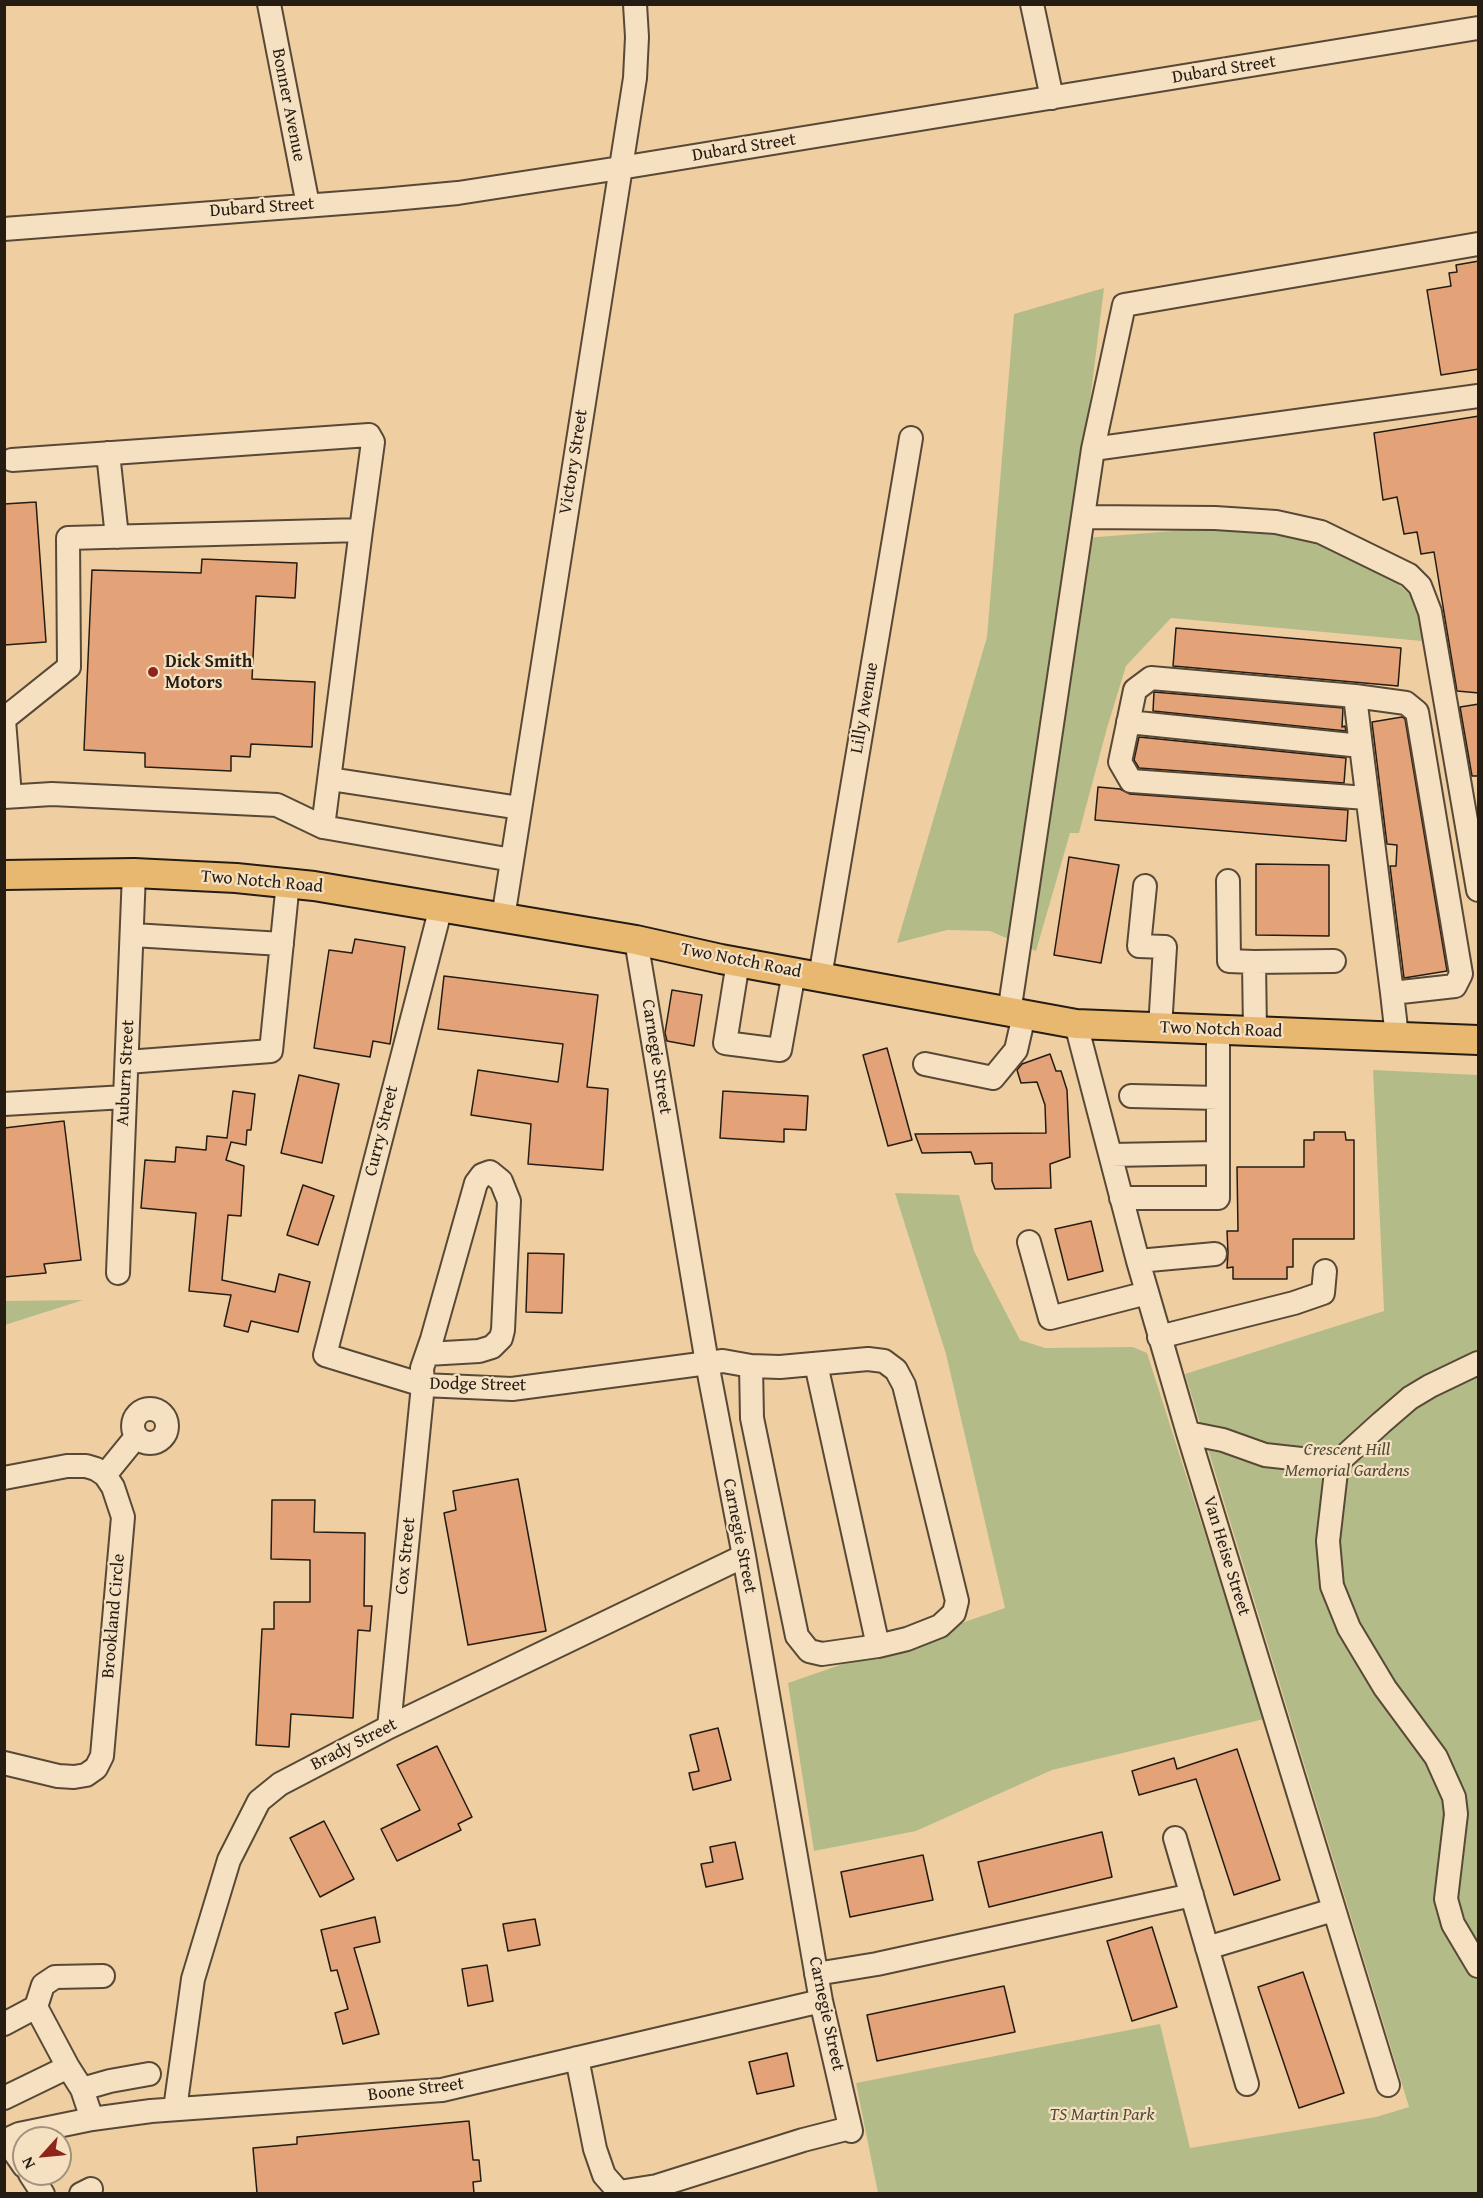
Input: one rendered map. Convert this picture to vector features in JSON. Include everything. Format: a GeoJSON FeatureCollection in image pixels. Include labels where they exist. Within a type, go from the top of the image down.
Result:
{"type":"FeatureCollection","features":[{"type":"Feature","properties":{"kind":"main road","name":"Two Notch Road"},"geometry":{"type":"LineString","coordinates":[[4,875],[134,873],[288,882],[636,940],[738,962],[1076,1024],[1479,1040]]}},
{"type":"Feature","properties":{"kind":"street","name":"Bonner Avenue"},"geometry":{"type":"LineString","coordinates":[[269,4],[308,205]]}},
{"type":"Feature","properties":{"kind":"street","name":"Victory Street"},"geometry":{"type":"LineString","coordinates":[[503,918],[635,78],[637,37],[635,4]]}},
{"type":"Feature","properties":{"kind":"street"},"geometry":{"type":"LineString","coordinates":[[1032,4],[1052,98]]}},
{"type":"Feature","properties":{"kind":"street","name":"Dubard Street"},"geometry":{"type":"LineString","coordinates":[[4,229],[382,201],[458,193],[1479,28]]}},
{"type":"Feature","properties":{"kind":"street"},"geometry":{"type":"LineString","coordinates":[[926,1064],[993,1078],[1016,1050],[1017,1014],[1083,516],[1093,449],[1124,305],[1479,244]]}},
{"type":"Feature","properties":{"kind":"street"},"geometry":{"type":"LineString","coordinates":[[1093,449],[1479,396]]}},
{"type":"Feature","properties":{"kind":"street"},"geometry":{"type":"LineString","coordinates":[[12,460],[369,435],[373,442],[323,827]]}},
{"type":"Feature","properties":{"kind":"street","name":"Lilly Avenue"},"geometry":{"type":"LineString","coordinates":[[738,962],[725,1043],[780,1050],[807,974],[911,438]]}},
{"type":"Feature","properties":{"kind":"street"},"geometry":{"type":"LineString","coordinates":[[108,453],[117,537]]}},
{"type":"Feature","properties":{"kind":"street"},"geometry":{"type":"LineString","coordinates":[[1083,516],[1215,518],[1276,522],[1322,532],[1408,575],[1420,586],[1430,612],[1479,890]]}},
{"type":"Feature","properties":{"kind":"street"},"geometry":{"type":"LineString","coordinates":[[361,530],[68,538],[69,667],[4,719],[7,796],[52,794],[277,805],[323,827],[512,860]]}},
{"type":"Feature","properties":{"kind":"street"},"geometry":{"type":"LineString","coordinates":[[1367,798],[1131,781],[1120,762],[1135,690],[1151,678],[1355,696],[1406,703],[1417,712],[1461,974],[1455,986],[1392,993]]}},
{"type":"Feature","properties":{"kind":"street"},"geometry":{"type":"LineString","coordinates":[[1355,696],[1397,1037]]}},
{"type":"Feature","properties":{"kind":"street"},"geometry":{"type":"LineString","coordinates":[[1128,722],[1361,746]]}},
{"type":"Feature","properties":{"kind":"street"},"geometry":{"type":"LineString","coordinates":[[330,779],[520,808]]}},
{"type":"Feature","properties":{"kind":"street","name":"Auburn Street"},"geometry":{"type":"LineString","coordinates":[[118,1273],[134,873]]}},
{"type":"Feature","properties":{"kind":"street"},"geometry":{"type":"LineString","coordinates":[[1228,881],[1229,961],[1334,961]]}},
{"type":"Feature","properties":{"kind":"street"},"geometry":{"type":"LineString","coordinates":[[127,1062],[271,1051],[288,882]]}},
{"type":"Feature","properties":{"kind":"street"},"geometry":{"type":"LineString","coordinates":[[1145,886],[1139,946],[1165,947],[1160,1028]]}},
{"type":"Feature","properties":{"kind":"street","name":"Curry Street"},"geometry":{"type":"LineString","coordinates":[[325,1355],[441,907]]}},
{"type":"Feature","properties":{"kind":"street"},"geometry":{"type":"LineString","coordinates":[[133,935],[282,944]]}},
{"type":"Feature","properties":{"kind":"street","name":"Carnegie Street"},"geometry":{"type":"LineString","coordinates":[[577,2058],[595,2149],[604,2175],[620,2192],[657,2186],[803,2140],[851,2129],[816,1974],[744,1556],[707,1363],[636,940]]}},
{"type":"Feature","properties":{"kind":"street"},"geometry":{"type":"LineString","coordinates":[[1254,962],[1255,1032]]}},
{"type":"Feature","properties":{"kind":"street","name":"Van Heise Street"},"geometry":{"type":"LineString","coordinates":[[1076,1024],[1138,1261],[1188,1433],[1388,2085]]}},
{"type":"Feature","properties":{"kind":"street"},"geometry":{"type":"LineString","coordinates":[[1121,1198],[1218,1198],[1218,1030]]}},
{"type":"Feature","properties":{"kind":"street"},"geometry":{"type":"LineString","coordinates":[[1131,1096],[1218,1098]]}},
{"type":"Feature","properties":{"kind":"street"},"geometry":{"type":"LineString","coordinates":[[4,1104],[125,1097]]}},
{"type":"Feature","properties":{"kind":"street"},"geometry":{"type":"LineString","coordinates":[[1111,1155],[1218,1153]]}},
{"type":"Feature","properties":{"kind":"street","name":"Cox Street"},"geometry":{"type":"LineString","coordinates":[[389,1727],[423,1385],[422,1368],[476,1183],[482,1175],[490,1172],[501,1181],[509,1201],[501,1338],[492,1347],[479,1352],[427,1354]]}},
{"type":"Feature","properties":{"kind":"street"},"geometry":{"type":"LineString","coordinates":[[1029,1242],[1050,1318],[1147,1293]]}},
{"type":"Feature","properties":{"kind":"street"},"geometry":{"type":"LineString","coordinates":[[1138,1261],[1215,1254]]}},
{"type":"Feature","properties":{"kind":"street"},"geometry":{"type":"LineString","coordinates":[[1160,1337],[1294,1303],[1323,1293],[1325,1271]]}},
{"type":"Feature","properties":{"kind":"street","name":"Dodge Street"},"geometry":{"type":"LineString","coordinates":[[325,1355],[423,1385],[512,1389],[723,1361],[751,1366],[780,1367],[868,1359],[884,1360],[896,1370],[904,1385],[957,1601],[954,1613],[940,1626],[907,1639],[878,1646],[822,1654],[809,1651],[797,1636],[753,1418],[751,1366]]}},
{"type":"Feature","properties":{"kind":"street"},"geometry":{"type":"LineString","coordinates":[[1479,1363],[1410,1398],[1337,1463],[1328,1541],[1332,1586],[1349,1628],[1385,1688],[1436,1757],[1454,1797],[1456,1814],[1446,1899],[1453,1924],[1479,1966]]}},
{"type":"Feature","properties":{"kind":"street"},"geometry":{"type":"LineString","coordinates":[[816,1364],[878,1646]]}},
{"type":"Feature","properties":{"kind":"street"},"geometry":{"type":"LineString","coordinates":[[1188,1433],[1223,1440],[1264,1455],[1337,1463]]}},
{"type":"Feature","properties":{"kind":"street"},"geometry":{"type":"LineString","coordinates":[[4,1478],[68,1466],[86,1466],[105,1475],[136,1437]]}},
{"type":"Feature","properties":{"kind":"street","name":"Brookland Circle"},"geometry":{"type":"LineString","coordinates":[[4,1763],[74,1778],[96,1768],[102,1756],[123,1517],[116,1494],[105,1475]]}},
{"type":"Feature","properties":{"kind":"street","name":"Brady Street"},"geometry":{"type":"LineString","coordinates":[[175,2109],[193,1978],[229,1860],[259,1802],[280,1784],[389,1727],[744,1556]]}},
{"type":"Feature","properties":{"kind":"street"},"geometry":{"type":"LineString","coordinates":[[1175,1838],[1247,2084]]}},
{"type":"Feature","properties":{"kind":"street"},"geometry":{"type":"LineString","coordinates":[[816,1974],[877,1964],[1191,1895]]}},
{"type":"Feature","properties":{"kind":"street"},"geometry":{"type":"LineString","coordinates":[[1207,1948],[1333,1910]]}},
{"type":"Feature","properties":{"kind":"street"},"geometry":{"type":"LineString","coordinates":[[92,2119],[81,2089],[36,2007],[43,1984],[55,1977],[104,1976]]}},
{"type":"Feature","properties":{"kind":"street","name":"Boone Street"},"geometry":{"type":"LineString","coordinates":[[5,2140],[19,2134],[92,2119],[175,2109],[441,2090],[821,2001]]}},
{"type":"Feature","properties":{"kind":"street"},"geometry":{"type":"LineString","coordinates":[[4,2024],[36,2007]]}},
{"type":"Feature","properties":{"kind":"street"},"geometry":{"type":"LineString","coordinates":[[4,2098],[68,2067]]}},
{"type":"Feature","properties":{"kind":"street"},"geometry":{"type":"LineString","coordinates":[[81,2089],[149,2074]]}},
{"type":"Feature","properties":{"kind":"green space"},"geometry":{"type":"Polygon","coordinates":[[[1104,288],[1073,539],[1248,525],[1282,529],[1362,559],[1398,584],[1416,600],[1422,641],[1171,618],[1126,666],[1079,833],[1070,833],[1036,951],[990,931],[947,930],[897,943],[987,637],[1014,314],[1104,288]]]}},
{"type":"Feature","properties":{"kind":"green space","name":"Crescent Hill Memorial Gardens"},"geometry":{"type":"Polygon","coordinates":[[[1373,1070],[1478,1075],[1478,2193],[878,2193],[856,2083],[1160,2024],[1190,2148],[1376,2117],[1409,2107],[1185,1374],[1384,1311],[1373,1070]]]}},
{"type":"Feature","properties":{"kind":"green space"},"geometry":{"type":"Polygon","coordinates":[[[895,1193],[959,1195],[974,1251],[1020,1340],[1045,1348],[1133,1347],[1147,1353],[1264,1719],[1052,1770],[916,1831],[814,1851],[788,1683],[1005,1608],[946,1354],[895,1193]]]}},
{"type":"Feature","properties":{"kind":"green space"},"geometry":{"type":"Polygon","coordinates":[[[83,1300],[5,1325],[5,1301],[83,1300]]]}},
{"type":"Feature","properties":{"kind":"building"},"geometry":{"type":"Polygon","coordinates":[[[1479,261],[1479,369],[1441,375],[1427,290],[1451,286],[1449,273],[1457,272],[1456,265],[1479,261]]]}},
{"type":"Feature","properties":{"kind":"building"},"geometry":{"type":"Polygon","coordinates":[[[1479,416],[1479,693],[1457,691],[1434,552],[1421,554],[1417,532],[1404,534],[1397,497],[1383,500],[1374,433],[1479,416]]]}},
{"type":"Feature","properties":{"kind":"building"},"geometry":{"type":"Polygon","coordinates":[[[36,502],[46,642],[4,645],[4,504],[36,502]]]}},
{"type":"Feature","properties":{"kind":"building"},"geometry":{"type":"Polygon","coordinates":[[[202,559],[297,563],[295,598],[256,596],[252,679],[315,682],[312,747],[251,744],[250,757],[231,756],[231,771],[145,767],[145,753],[84,750],[92,570],[201,573],[202,559]]]}},
{"type":"Feature","properties":{"kind":"building"},"geometry":{"type":"Polygon","coordinates":[[[1176,628],[1401,648],[1398,686],[1173,666],[1176,628]]]}},
{"type":"Feature","properties":{"kind":"building"},"geometry":{"type":"Polygon","coordinates":[[[1154,692],[1343,708],[1342,727],[1345,726],[1346,731],[1153,711],[1154,692]]]}},
{"type":"Feature","properties":{"kind":"building"},"geometry":{"type":"Polygon","coordinates":[[[1479,704],[1479,776],[1472,776],[1460,707],[1479,704]]]}},
{"type":"Feature","properties":{"kind":"building"},"geometry":{"type":"Polygon","coordinates":[[[1402,717],[1405,719],[1447,971],[1404,978],[1390,866],[1396,866],[1397,845],[1387,844],[1372,722],[1402,717]]]}},
{"type":"Feature","properties":{"kind":"building"},"geometry":{"type":"Polygon","coordinates":[[[1139,737],[1346,758],[1344,783],[1139,768],[1134,760],[1139,737]]]}},
{"type":"Feature","properties":{"kind":"building"},"geometry":{"type":"Polygon","coordinates":[[[1098,787],[1120,789],[1130,794],[1348,810],[1346,841],[1095,820],[1098,787]]]}},
{"type":"Feature","properties":{"kind":"building"},"geometry":{"type":"Polygon","coordinates":[[[1069,857],[1119,865],[1101,963],[1054,955],[1069,857]]]}},
{"type":"Feature","properties":{"kind":"building"},"geometry":{"type":"Polygon","coordinates":[[[1256,864],[1329,865],[1329,936],[1256,935],[1256,864]]]}},
{"type":"Feature","properties":{"kind":"building"},"geometry":{"type":"Polygon","coordinates":[[[355,939],[405,947],[390,1044],[373,1041],[370,1057],[314,1048],[329,950],[352,953],[355,939]]]}},
{"type":"Feature","properties":{"kind":"building"},"geometry":{"type":"Polygon","coordinates":[[[444,976],[598,995],[587,1087],[608,1089],[603,1170],[528,1164],[531,1124],[471,1115],[478,1070],[558,1082],[563,1044],[438,1029],[444,976]]]}},
{"type":"Feature","properties":{"kind":"building"},"geometry":{"type":"Polygon","coordinates":[[[672,990],[702,995],[694,1046],[667,1041],[665,1033],[672,990]]]}},
{"type":"Feature","properties":{"kind":"building"},"geometry":{"type":"Polygon","coordinates":[[[887,1048],[912,1140],[888,1146],[863,1055],[887,1048]]]}},
{"type":"Feature","properties":{"kind":"building"},"geometry":{"type":"Polygon","coordinates":[[[1050,1054],[1056,1071],[1061,1071],[1067,1090],[1070,1157],[1050,1164],[1051,1188],[995,1189],[992,1181],[992,1163],[975,1164],[971,1152],[922,1153],[915,1134],[1046,1133],[1045,1105],[1037,1082],[1021,1083],[1017,1070],[1022,1064],[1050,1054]]]}},
{"type":"Feature","properties":{"kind":"building"},"geometry":{"type":"Polygon","coordinates":[[[299,1075],[339,1084],[322,1163],[281,1153],[299,1075]]]}},
{"type":"Feature","properties":{"kind":"building"},"geometry":{"type":"Polygon","coordinates":[[[233,1091],[255,1094],[251,1130],[247,1130],[246,1145],[231,1142],[226,1160],[244,1166],[241,1216],[228,1215],[222,1280],[275,1292],[279,1274],[310,1282],[298,1332],[251,1321],[248,1332],[224,1326],[231,1295],[189,1291],[196,1213],[141,1208],[145,1160],[175,1162],[176,1147],[206,1150],[207,1136],[227,1138],[233,1091]]]}},
{"type":"Feature","properties":{"kind":"building"},"geometry":{"type":"Polygon","coordinates":[[[723,1091],[808,1096],[806,1130],[784,1129],[784,1142],[720,1138],[723,1091]]]}},
{"type":"Feature","properties":{"kind":"building"},"geometry":{"type":"Polygon","coordinates":[[[64,1121],[81,1260],[44,1264],[46,1273],[4,1277],[4,1128],[64,1121]]]}},
{"type":"Feature","properties":{"kind":"building"},"geometry":{"type":"Polygon","coordinates":[[[1314,1132],[1345,1132],[1346,1140],[1354,1140],[1354,1239],[1293,1239],[1293,1267],[1287,1267],[1287,1279],[1233,1279],[1233,1267],[1227,1268],[1227,1231],[1238,1231],[1237,1167],[1304,1167],[1304,1140],[1314,1140],[1314,1132]]]}},
{"type":"Feature","properties":{"kind":"building"},"geometry":{"type":"Polygon","coordinates":[[[303,1185],[334,1196],[318,1245],[287,1235],[303,1185]]]}},
{"type":"Feature","properties":{"kind":"building"},"geometry":{"type":"Polygon","coordinates":[[[1091,1221],[1103,1271],[1068,1280],[1055,1229],[1091,1221]]]}},
{"type":"Feature","properties":{"kind":"building"},"geometry":{"type":"Polygon","coordinates":[[[528,1253],[564,1254],[562,1313],[526,1312],[528,1253]]]}},
{"type":"Feature","properties":{"kind":"building"},"geometry":{"type":"Polygon","coordinates":[[[518,1479],[546,1631],[468,1645],[444,1513],[456,1510],[453,1491],[518,1479]]]}},
{"type":"Feature","properties":{"kind":"building"},"geometry":{"type":"Polygon","coordinates":[[[272,1500],[315,1500],[314,1532],[365,1533],[364,1606],[372,1606],[370,1631],[358,1630],[353,1718],[291,1714],[289,1747],[256,1745],[262,1629],[274,1629],[274,1602],[310,1602],[310,1560],[271,1559],[272,1500]]]}},
{"type":"Feature","properties":{"kind":"building"},"geometry":{"type":"Polygon","coordinates":[[[718,1728],[731,1780],[693,1790],[689,1773],[699,1771],[690,1735],[718,1728]]]}},
{"type":"Feature","properties":{"kind":"building"},"geometry":{"type":"Polygon","coordinates":[[[437,1746],[472,1817],[458,1824],[461,1830],[397,1861],[381,1829],[420,1810],[397,1765],[437,1746]]]}},
{"type":"Feature","properties":{"kind":"building"},"geometry":{"type":"Polygon","coordinates":[[[1237,1749],[1280,1880],[1234,1895],[1196,1779],[1139,1795],[1132,1771],[1174,1758],[1177,1769],[1237,1749]]]}},
{"type":"Feature","properties":{"kind":"building"},"geometry":{"type":"Polygon","coordinates":[[[324,1821],[354,1879],[320,1897],[290,1838],[324,1821]]]}},
{"type":"Feature","properties":{"kind":"building"},"geometry":{"type":"Polygon","coordinates":[[[1102,1832],[1112,1877],[989,1907],[978,1862],[1102,1832]]]}},
{"type":"Feature","properties":{"kind":"building"},"geometry":{"type":"Polygon","coordinates":[[[735,1842],[743,1879],[706,1887],[701,1864],[713,1862],[710,1847],[735,1842]]]}},
{"type":"Feature","properties":{"kind":"building"},"geometry":{"type":"Polygon","coordinates":[[[923,1855],[933,1900],[850,1917],[841,1872],[923,1855]]]}},
{"type":"Feature","properties":{"kind":"building"},"geometry":{"type":"Polygon","coordinates":[[[375,1917],[380,1942],[354,1948],[379,2034],[343,2044],[335,2013],[348,2009],[337,1970],[331,1971],[321,1930],[375,1917]]]}},
{"type":"Feature","properties":{"kind":"building"},"geometry":{"type":"Polygon","coordinates":[[[535,1919],[540,1945],[508,1951],[503,1924],[535,1919]]]}},
{"type":"Feature","properties":{"kind":"building"},"geometry":{"type":"Polygon","coordinates":[[[1152,1927],[1177,2007],[1132,2021],[1107,1941],[1152,1927]]]}},
{"type":"Feature","properties":{"kind":"building"},"geometry":{"type":"Polygon","coordinates":[[[487,1965],[493,2001],[468,2006],[462,1969],[487,1965]]]}},
{"type":"Feature","properties":{"kind":"building"},"geometry":{"type":"Polygon","coordinates":[[[1303,1972],[1344,2093],[1299,2108],[1258,1987],[1303,1972]]]}},
{"type":"Feature","properties":{"kind":"building"},"geometry":{"type":"Polygon","coordinates":[[[1004,1986],[1015,2032],[877,2061],[867,2015],[1004,1986]]]}},
{"type":"Feature","properties":{"kind":"building"},"geometry":{"type":"Polygon","coordinates":[[[787,2053],[794,2086],[757,2094],[749,2062],[787,2053]]]}},
{"type":"Feature","properties":{"kind":"building"},"geometry":{"type":"Polygon","coordinates":[[[469,2121],[473,2160],[479,2160],[481,2181],[473,2182],[474,2193],[257,2193],[253,2148],[297,2144],[297,2137],[469,2121]]]}},
{"type":"Feature","properties":{"kind":"place","name":"Dick Smith Motors"},"geometry":{"type":"Point","coordinates":[153,672]}},
{"type":"Feature","properties":{"kind":"park label","name":"TS Martin Park"},"geometry":{"type":"Point","coordinates":[1102,2115]}}]}
